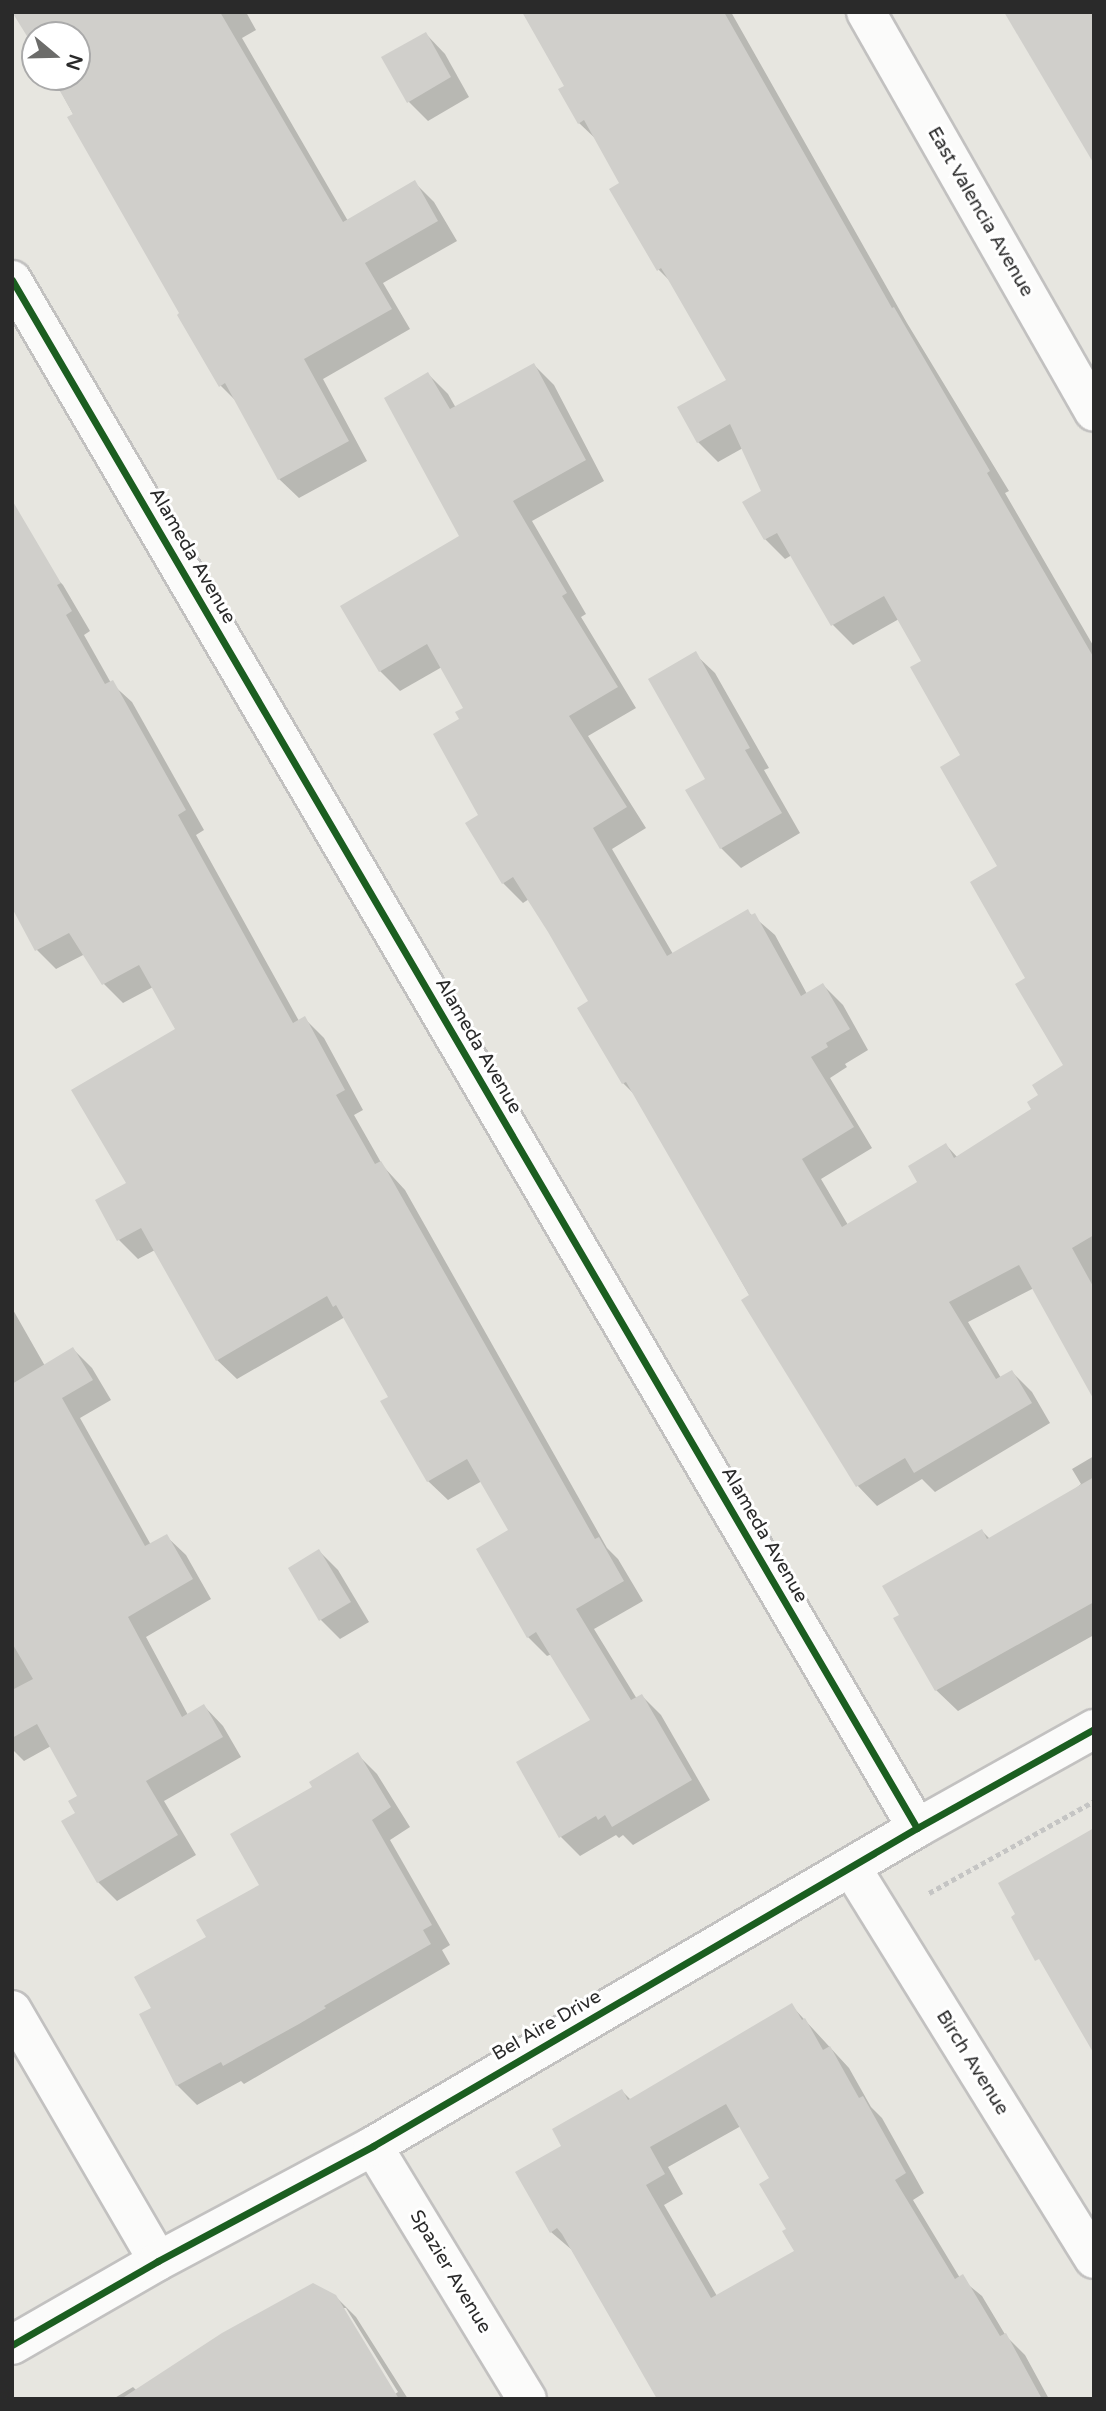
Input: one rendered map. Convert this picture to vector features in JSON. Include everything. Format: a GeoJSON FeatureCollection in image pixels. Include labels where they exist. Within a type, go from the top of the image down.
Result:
{"type":"FeatureCollection","features":[{"type":"Feature","properties":{"kind":"street","name":"East Valencia Avenue"},"geometry":{"type":"LineString","coordinates":[[866,12],[1094,411]]}},
{"type":"Feature","properties":{"kind":"street","name":"Alameda Avenue"},"geometry":{"type":"LineString","coordinates":[[12,280],[917,1828]]}},
{"type":"Feature","properties":{"kind":"street","name":"Bel Aire Drive"},"geometry":{"type":"LineString","coordinates":[[12,2345],[158,2261],[373,2146],[917,1828],[1094,1729]]}},
{"type":"Feature","properties":{"kind":"street","name":"Birch Avenue"},"geometry":{"type":"LineString","coordinates":[[851,1867],[1094,2259]]}},
{"type":"Feature","properties":{"kind":"street"},"geometry":{"type":"LineString","coordinates":[[12,2010],[158,2261]]}},
{"type":"Feature","properties":{"kind":"street","name":"Spazier Avenue"},"geometry":{"type":"LineString","coordinates":[[373,2146],[527,2399]]}},
{"type":"Feature","properties":{"kind":"path"},"geometry":{"type":"LineString","coordinates":[[929,1893],[1094,1801]]}},
{"type":"Feature","properties":{"kind":"building"},"geometry":{"type":"Polygon","coordinates":[[[12,12],[220,12],[343,222],[415,180],[438,221],[365,263],[392,309],[304,359],[349,441],[278,480],[225,383],[219,387],[177,315],[179,313],[67,117],[73,114],[60,91],[91,91],[91,21],[21,21],[21,26],[12,12]]]}},
{"type":"Feature","properties":{"kind":"building"},"geometry":{"type":"Polygon","coordinates":[[[522,12],[724,12],[892,308],[894,307],[990,471],[987,473],[1094,658],[1094,1235],[1072,1248],[1094,1288],[1094,1400],[1019,1265],[949,1302],[996,1379],[1012,1370],[1032,1403],[914,1473],[905,1458],[856,1487],[741,1300],[749,1295],[626,1082],[622,1084],[577,1008],[588,1001],[548,932],[513,877],[502,884],[465,823],[478,815],[433,734],[459,719],[455,712],[463,708],[427,644],[379,672],[340,606],[459,536],[384,398],[428,372],[450,409],[534,363],[586,460],[513,501],[567,593],[562,596],[618,687],[569,716],[627,807],[593,828],[667,956],[748,909],[751,915],[755,913],[801,996],[823,983],[850,1029],[826,1043],[828,1047],[811,1057],[854,1127],[802,1159],[842,1227],[917,1182],[908,1166],[946,1143],[954,1158],[1031,1109],[1027,1102],[1038,1095],[1032,1085],[1063,1065],[1015,984],[1025,978],[970,882],[997,866],[940,767],[960,755],[910,667],[921,661],[884,596],[831,626],[777,533],[764,540],[742,502],[761,491],[730,424],[697,443],[677,407],[726,380],[666,276],[661,268],[657,271],[609,189],[619,183],[584,120],[578,124],[558,89],[564,86],[522,12]]]}},
{"type":"Feature","properties":{"kind":"building"},"geometry":{"type":"Polygon","coordinates":[[[1004,12],[1094,12],[1094,164],[1004,12]]]}},
{"type":"Feature","properties":{"kind":"building"},"geometry":{"type":"Polygon","coordinates":[[[426,32],[451,77],[407,103],[381,57],[426,32]]]}},
{"type":"Feature","properties":{"kind":"building"},"geometry":{"type":"Polygon","coordinates":[[[12,500],[61,583],[57,585],[72,611],[66,615],[105,684],[113,680],[186,810],[178,815],[293,1023],[305,1016],[345,1090],[336,1095],[375,1164],[381,1161],[386,1169],[595,1539],[599,1537],[624,1581],[576,1609],[631,1700],[642,1694],[692,1780],[612,1827],[605,1815],[598,1820],[596,1816],[559,1838],[516,1762],[590,1720],[536,1632],[527,1638],[476,1549],[508,1530],[467,1459],[427,1482],[380,1401],[388,1397],[336,1305],[333,1307],[327,1296],[216,1361],[141,1228],[117,1241],[95,1200],[126,1183],[71,1090],[175,1029],[139,965],[102,985],[69,933],[35,951],[12,908],[12,500]]]}},
{"type":"Feature","properties":{"kind":"building"},"geometry":{"type":"Polygon","coordinates":[[[696,651],[750,748],[745,750],[782,813],[720,849],[685,790],[705,779],[648,679],[696,651]]]}},
{"type":"Feature","properties":{"kind":"building"},"geometry":{"type":"Polygon","coordinates":[[[73,1347],[93,1380],[62,1398],[145,1546],[167,1534],[193,1579],[128,1617],[182,1717],[204,1704],[223,1737],[146,1781],[178,1835],[97,1883],[61,1821],[75,1813],[68,1801],[77,1796],[37,1724],[12,1738],[12,1690],[33,1679],[12,1643],[12,1384],[73,1347]]]}},
{"type":"Feature","properties":{"kind":"building"},"geometry":{"type":"Polygon","coordinates":[[[1094,1477],[1094,1602],[935,1691],[893,1618],[899,1615],[882,1586],[982,1529],[987,1539],[1094,1477]]]}},
{"type":"Feature","properties":{"kind":"building"},"geometry":{"type":"Polygon","coordinates":[[[319,1549],[351,1602],[319,1621],[288,1568],[319,1549]]]}},
{"type":"Feature","properties":{"kind":"building"},"geometry":{"type":"Polygon","coordinates":[[[358,1752],[391,1807],[372,1820],[432,1925],[423,1930],[431,1944],[324,2006],[326,2008],[299,2024],[223,2066],[221,2062],[176,2086],[139,2014],[151,2008],[134,1977],[206,1937],[196,1920],[259,1885],[230,1834],[312,1787],[309,1782],[358,1752]]]}},
{"type":"Feature","properties":{"kind":"building"},"geometry":{"type":"Polygon","coordinates":[[[1094,1828],[1094,2054],[1039,1959],[1035,1961],[1011,1917],[1015,1914],[998,1883],[1094,1828]]]}},
{"type":"Feature","properties":{"kind":"building"},"geometry":{"type":"Polygon","coordinates":[[[792,2003],[802,2020],[805,2018],[823,2050],[830,2046],[859,2098],[863,2096],[906,2173],[895,2180],[955,2279],[963,2274],[1000,2336],[1006,2333],[1042,2399],[657,2399],[562,2234],[557,2228],[550,2233],[515,2172],[561,2146],[552,2129],[622,2089],[628,2100],[792,2003]],[[726,2104],[650,2147],[665,2174],[646,2185],[711,2298],[794,2251],[782,2231],[786,2229],[759,2184],[769,2178],[726,2104]]]}},
{"type":"Feature","properties":{"kind":"building"},"geometry":{"type":"Polygon","coordinates":[[[313,2283],[336,2295],[399,2399],[121,2399],[222,2333],[313,2283]]]}},
{"type":"Feature","properties":{"kind":"cycle path"},"geometry":{"type":"LineString","coordinates":[[12,280],[917,1828]]}},
{"type":"Feature","properties":{"kind":"cycle path"},"geometry":{"type":"LineString","coordinates":[[12,2345],[158,2261],[373,2146],[917,1828],[1094,1729]]}}]}
